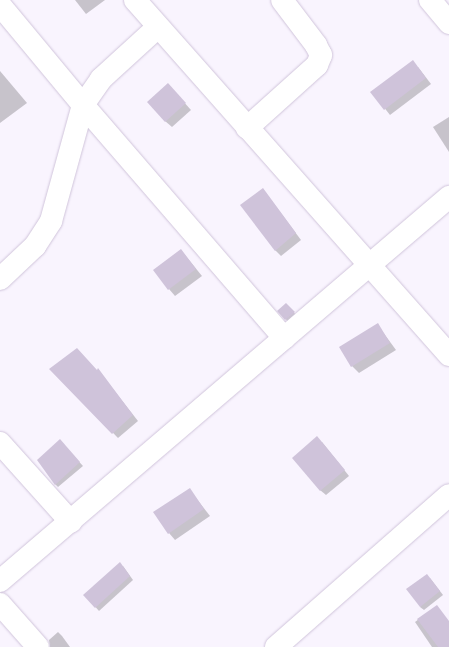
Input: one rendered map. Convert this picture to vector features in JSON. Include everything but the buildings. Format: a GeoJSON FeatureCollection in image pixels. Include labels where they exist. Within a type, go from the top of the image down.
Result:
{"type":"FeatureCollection","features":[{"type":"Feature","properties":{"kind":"street"},"geometry":{"type":"LineString","coordinates":[[135,0],[449,355]]}},
{"type":"Feature","properties":{"kind":"street"},"geometry":{"type":"LineString","coordinates":[[247,128],[317,65],[321,55],[282,0]]}},
{"type":"Feature","properties":{"kind":"street"},"geometry":{"type":"LineString","coordinates":[[430,0],[449,23]]}},
{"type":"Feature","properties":{"kind":"street"},"geometry":{"type":"LineString","coordinates":[[0,5],[83,106],[284,338]]}},
{"type":"Feature","properties":{"kind":"street"},"geometry":{"type":"LineString","coordinates":[[0,279],[35,246],[51,222],[83,106],[101,79],[158,27]]}},
{"type":"Feature","properties":{"kind":"street"},"geometry":{"type":"LineString","coordinates":[[0,581],[71,522],[449,197]]}},
{"type":"Feature","properties":{"kind":"street"},"geometry":{"type":"LineString","coordinates":[[0,443],[71,522]]}},
{"type":"Feature","properties":{"kind":"street"},"geometry":{"type":"LineString","coordinates":[[276,647],[449,496]]}},
{"type":"Feature","properties":{"kind":"street"},"geometry":{"type":"LineString","coordinates":[[0,604],[38,647]]}}]}
